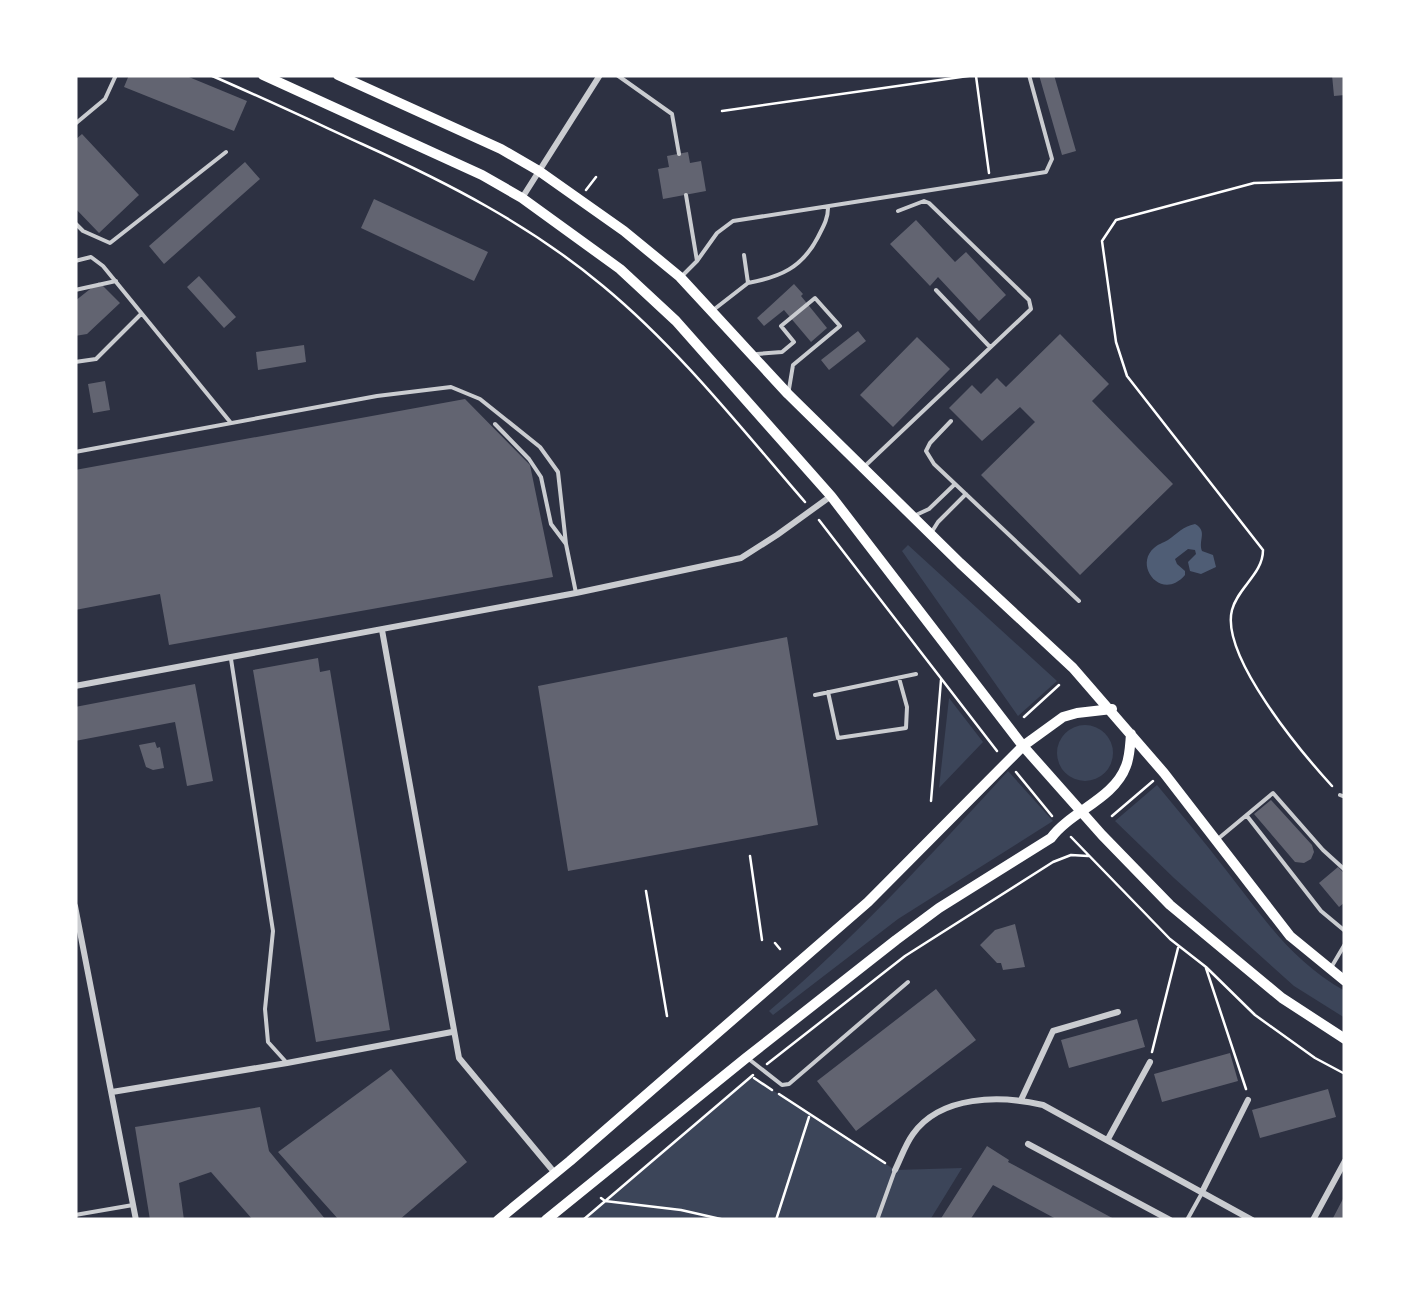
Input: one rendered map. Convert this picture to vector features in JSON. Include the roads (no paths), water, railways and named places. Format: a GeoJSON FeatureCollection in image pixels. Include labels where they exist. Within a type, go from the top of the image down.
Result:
{"type":"FeatureCollection","features":[{"type":"Feature","properties":{"kind":"main road"},"geometry":{"type":"LineString","coordinates":[[263,75],[482,175],[522,198],[620,270],[676,322],[831,496],[1023,746],[1166,902],[1282,998],[1345,1039]]}},
{"type":"Feature","properties":{"kind":"main road"},"geometry":{"type":"LineString","coordinates":[[338,75],[501,149],[624,231],[680,278],[788,394],[1074,668],[1164,772],[1290,936],[1345,980]]}},
{"type":"Feature","properties":{"kind":"main road"},"geometry":{"type":"LineString","coordinates":[[498,1220],[868,902],[1023,746],[1063,717],[1112,709]]}},
{"type":"Feature","properties":{"kind":"main road"},"geometry":{"type":"LineString","coordinates":[[546,1220],[939,908],[1051,838],[1060,825],[1117,782],[1125,770],[1132,734]]}},
{"type":"Feature","properties":{"kind":"street"},"geometry":{"type":"LineString","coordinates":[[522,198],[600,75]]}},
{"type":"Feature","properties":{"kind":"street"},"geometry":{"type":"LineString","coordinates":[[75,686],[576,593],[741,558],[831,496]]}},
{"type":"Feature","properties":{"kind":"street"},"geometry":{"type":"LineString","coordinates":[[382,630],[459,1058],[554,1173]]}},
{"type":"Feature","properties":{"kind":"street"},"geometry":{"type":"LineString","coordinates":[[75,906],[136,1220]]}},
{"type":"Feature","properties":{"kind":"street"},"geometry":{"type":"LineString","coordinates":[[1021,1100],[1053,1031],[1118,1012]]}},
{"type":"Feature","properties":{"kind":"street"},"geometry":{"type":"LineString","coordinates":[[112,1092],[452,1032]]}},
{"type":"Feature","properties":{"kind":"street"},"geometry":{"type":"LineString","coordinates":[[1108,1140],[1150,1062]]}},
{"type":"Feature","properties":{"kind":"street"},"geometry":{"type":"LineString","coordinates":[[895,1170],[914,1133],[939,1112],[972,1100],[1021,1100],[1043,1104],[1252,1220]]}},
{"type":"Feature","properties":{"kind":"street"},"geometry":{"type":"LineString","coordinates":[[1202,1192],[1248,1100]]}},
{"type":"Feature","properties":{"kind":"street"},"geometry":{"type":"LineString","coordinates":[[1028,1144],[1170,1220]]}},
{"type":"Feature","properties":{"kind":"street"},"geometry":{"type":"LineString","coordinates":[[1313,1220],[1345,1161]]}},
{"type":"Feature","properties":{"kind":"lane"},"geometry":{"type":"LineString","coordinates":[[75,124],[106,99],[116,75]]}},
{"type":"Feature","properties":{"kind":"lane"},"geometry":{"type":"LineString","coordinates":[[617,75],[672,114],[679,154]]}},
{"type":"Feature","properties":{"kind":"lane"},"geometry":{"type":"LineString","coordinates":[[680,278],[717,233],[734,220],[1046,172],[1052,159],[1029,75]]}},
{"type":"Feature","properties":{"kind":"lane"},"geometry":{"type":"LineString","coordinates":[[75,223],[110,243],[226,152]]}},
{"type":"Feature","properties":{"kind":"lane"},"geometry":{"type":"LineString","coordinates":[[686,194],[697,261]]}},
{"type":"Feature","properties":{"kind":"lane"},"geometry":{"type":"LineString","coordinates":[[864,468],[1031,308],[1029,300],[927,202],[898,211]]}},
{"type":"Feature","properties":{"kind":"lane"},"geometry":{"type":"LineString","coordinates":[[712,311],[748,283],[792,270],[807,256],[828,217],[828,206]]}},
{"type":"Feature","properties":{"kind":"lane"},"geometry":{"type":"LineString","coordinates":[[744,255],[748,283]]}},
{"type":"Feature","properties":{"kind":"lane"},"geometry":{"type":"LineString","coordinates":[[75,261],[91,257],[103,266],[232,423]]}},
{"type":"Feature","properties":{"kind":"lane"},"geometry":{"type":"LineString","coordinates":[[75,290],[116,282]]}},
{"type":"Feature","properties":{"kind":"lane"},"geometry":{"type":"LineString","coordinates":[[936,290],[990,347]]}},
{"type":"Feature","properties":{"kind":"lane"},"geometry":{"type":"LineString","coordinates":[[752,353],[782,352],[794,342],[781,326],[815,298],[840,326],[793,365],[788,394]]}},
{"type":"Feature","properties":{"kind":"lane"},"geometry":{"type":"LineString","coordinates":[[75,362],[96,359],[142,313]]}},
{"type":"Feature","properties":{"kind":"lane"},"geometry":{"type":"LineString","coordinates":[[75,452],[376,396],[451,387],[480,400],[540,447],[558,472],[576,593]]}},
{"type":"Feature","properties":{"kind":"lane"},"geometry":{"type":"LineString","coordinates":[[950,422],[926,451],[934,464],[1079,601]]}},
{"type":"Feature","properties":{"kind":"lane"},"geometry":{"type":"LineString","coordinates":[[495,424],[541,477],[550,524],[566,544]]}},
{"type":"Feature","properties":{"kind":"lane"},"geometry":{"type":"LineString","coordinates":[[912,515],[929,509],[955,484]]}},
{"type":"Feature","properties":{"kind":"lane"},"geometry":{"type":"LineString","coordinates":[[931,534],[966,494]]}},
{"type":"Feature","properties":{"kind":"lane"},"geometry":{"type":"LineString","coordinates":[[231,657],[273,931],[265,1009],[268,1042],[287,1063]]}},
{"type":"Feature","properties":{"kind":"lane"},"geometry":{"type":"LineString","coordinates":[[815,695],[916,674]]}},
{"type":"Feature","properties":{"kind":"lane"},"geometry":{"type":"LineString","coordinates":[[828,692],[838,738],[906,728],[908,707],[898,678]]}},
{"type":"Feature","properties":{"kind":"lane"},"geometry":{"type":"LineString","coordinates":[[1216,841],[1273,793],[1345,870]]}},
{"type":"Feature","properties":{"kind":"lane"},"geometry":{"type":"LineString","coordinates":[[1247,816],[1321,910],[1345,932]]}},
{"type":"Feature","properties":{"kind":"lane"},"geometry":{"type":"LineString","coordinates":[[1330,970],[1345,944]]}},
{"type":"Feature","properties":{"kind":"lane"},"geometry":{"type":"LineString","coordinates":[[746,1058],[782,1085],[789,1084],[908,982]]}},
{"type":"Feature","properties":{"kind":"lane"},"geometry":{"type":"LineString","coordinates":[[876,1220],[895,1170]]}},
{"type":"Feature","properties":{"kind":"lane"},"geometry":{"type":"LineString","coordinates":[[1187,1220],[1202,1192]]}},
{"type":"Feature","properties":{"kind":"lane"},"geometry":{"type":"LineString","coordinates":[[75,1215],[134,1205]]}}]}
